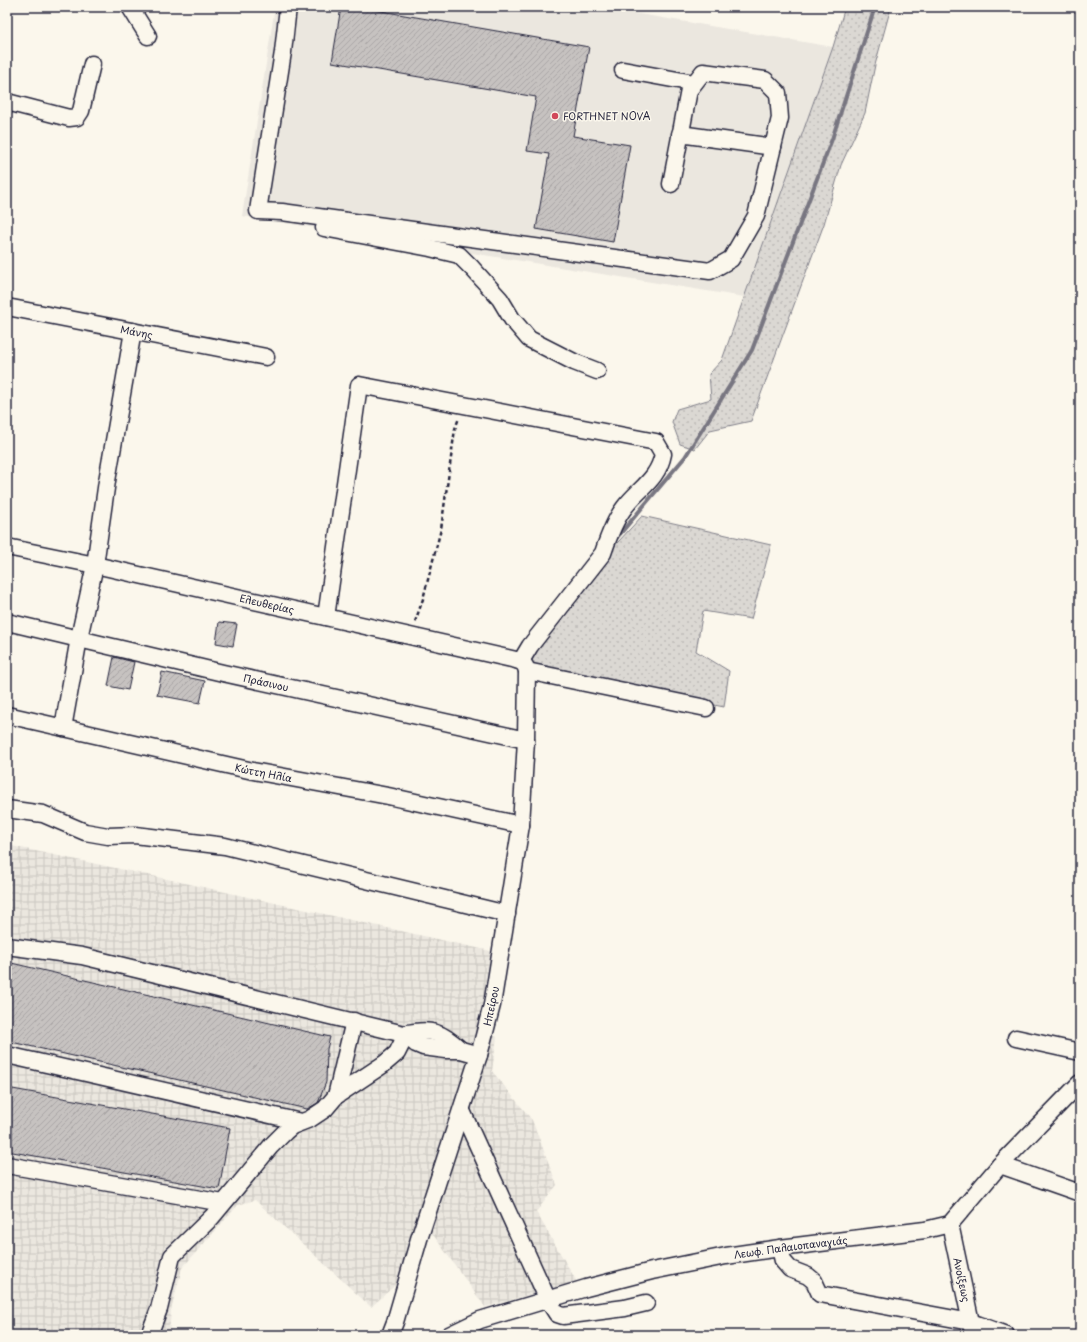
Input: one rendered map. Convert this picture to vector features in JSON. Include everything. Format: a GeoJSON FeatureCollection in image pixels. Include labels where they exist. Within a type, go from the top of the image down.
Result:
{"type":"FeatureCollection","features":[{"type":"Feature","properties":{"kind":"street"},"geometry":{"type":"LineString","coordinates":[[130,7],[148,36]]}},
{"type":"Feature","properties":{"kind":"street"},"geometry":{"type":"LineString","coordinates":[[288,7],[283,52],[257,216],[430,248],[459,255],[500,299],[512,319],[529,338],[574,362],[597,372]]}},
{"type":"Feature","properties":{"kind":"street"},"geometry":{"type":"LineString","coordinates":[[7,102],[69,118],[77,117],[82,111],[92,64]]}},
{"type":"Feature","properties":{"kind":"street"},"geometry":{"type":"LineString","coordinates":[[623,70],[694,83]]}},
{"type":"Feature","properties":{"kind":"street"},"geometry":{"type":"LineString","coordinates":[[258,211],[282,212],[710,271],[731,259],[756,216],[780,118],[778,93],[765,80],[703,72],[689,90],[671,184]]}},
{"type":"Feature","properties":{"kind":"street"},"geometry":{"type":"LineString","coordinates":[[680,134],[773,147]]}},
{"type":"Feature","properties":{"kind":"street","name":"Μάνης"},"geometry":{"type":"LineString","coordinates":[[7,307],[266,357]]}},
{"type":"Feature","properties":{"kind":"street"},"geometry":{"type":"LineString","coordinates":[[63,728],[79,638],[95,565],[107,481],[133,331]]}},
{"type":"Feature","properties":{"kind":"street"},"geometry":{"type":"LineString","coordinates":[[326,617],[359,385],[656,442],[663,454],[661,465],[653,477],[623,509],[609,535],[603,553],[530,646],[524,665]]}},
{"type":"Feature","properties":{"kind":"street","name":"Ελευθερίας"},"geometry":{"type":"LineString","coordinates":[[7,547],[95,565],[410,636],[524,665],[706,708]]}},
{"type":"Feature","properties":{"kind":"street","name":"Πράσινου"},"geometry":{"type":"LineString","coordinates":[[7,622],[223,673],[526,740]]}},
{"type":"Feature","properties":{"kind":"street","name":"Ηπείρου"},"geometry":{"type":"LineString","coordinates":[[390,1335],[419,1239],[462,1111],[492,1005],[521,825],[526,740],[524,665]]}},
{"type":"Feature","properties":{"kind":"street","name":"Κώττη Ηλία"},"geometry":{"type":"LineString","coordinates":[[7,715],[253,771],[388,796],[521,825]]}},
{"type":"Feature","properties":{"kind":"street"},"geometry":{"type":"LineString","coordinates":[[7,809],[43,814],[85,832],[108,836],[135,835],[225,846],[507,914]]}},
{"type":"Feature","properties":{"kind":"street"},"geometry":{"type":"LineString","coordinates":[[7,946],[82,956],[404,1034],[416,1044],[423,1047],[461,1050],[479,1055]]}},
{"type":"Feature","properties":{"kind":"street"},"geometry":{"type":"LineString","coordinates":[[336,1096],[354,1022]]}},
{"type":"Feature","properties":{"kind":"street"},"geometry":{"type":"LineString","coordinates":[[148,1335],[159,1309],[172,1256],[212,1217],[271,1146],[292,1126],[310,1119],[325,1109],[336,1096],[384,1064],[397,1053],[402,1043],[404,1034]]}},
{"type":"Feature","properties":{"kind":"street"},"geometry":{"type":"LineString","coordinates":[[1016,1038],[1080,1052]]}},
{"type":"Feature","properties":{"kind":"street"},"geometry":{"type":"LineString","coordinates":[[7,1055],[301,1122]]}},
{"type":"Feature","properties":{"kind":"street"},"geometry":{"type":"LineString","coordinates":[[950,1224],[1000,1165],[1080,1082]]}},
{"type":"Feature","properties":{"kind":"street"},"geometry":{"type":"LineString","coordinates":[[462,1111],[548,1300],[557,1314],[563,1316],[625,1308],[646,1303]]}},
{"type":"Feature","properties":{"kind":"street"},"geometry":{"type":"LineString","coordinates":[[7,1165],[223,1203]]}},
{"type":"Feature","properties":{"kind":"street"},"geometry":{"type":"LineString","coordinates":[[1000,1165],[1080,1193]]}},
{"type":"Feature","properties":{"kind":"street","name":"Λεωφ. Παλαιοπαναγιάς"},"geometry":{"type":"LineString","coordinates":[[449,1335],[480,1320],[586,1288],[652,1271],[726,1256],[925,1230],[950,1224]]}},
{"type":"Feature","properties":{"kind":"street","name":"Ανοίξεως"},"geometry":{"type":"LineString","coordinates":[[950,1224],[972,1329]]}},
{"type":"Feature","properties":{"kind":"street"},"geometry":{"type":"LineString","coordinates":[[780,1248],[783,1261],[790,1269],[808,1276],[814,1281],[820,1294],[972,1329],[1006,1335]]}},
{"type":"Feature","properties":{"kind":"path"},"geometry":{"type":"LineString","coordinates":[[410,636],[423,600],[441,529],[455,429],[463,406]]}},
{"type":"Feature","properties":{"kind":"shaded area"},"geometry":{"type":"Polygon","coordinates":[[[275,7],[598,7],[833,47],[744,297],[242,216],[275,7]]]}},
{"type":"Feature","properties":{"kind":"shaded area"},"geometry":{"type":"Polygon","coordinates":[[[845,7],[891,7],[875,65],[865,113],[841,165],[824,224],[751,421],[710,430],[695,449],[680,444],[672,422],[677,409],[711,399],[709,374],[722,360],[833,47],[845,7]]]}},
{"type":"Feature","properties":{"kind":"shaded area"},"geometry":{"type":"Polygon","coordinates":[[[642,516],[771,545],[751,619],[703,611],[696,651],[729,671],[724,707],[533,668],[528,652],[607,554],[642,516]]]}},
{"type":"Feature","properties":{"kind":"shaded area"},"geometry":{"type":"Polygon","coordinates":[[[7,845],[495,952],[482,1031],[497,1037],[492,1071],[532,1120],[557,1185],[536,1212],[577,1282],[485,1307],[434,1236],[419,1227],[402,1279],[371,1307],[255,1200],[238,1205],[182,1268],[171,1310],[169,1335],[7,1335],[7,845]]]}},
{"type":"Feature","properties":{"kind":"building","name":"FORTHNET NOVA"},"geometry":{"type":"Polygon","coordinates":[[[341,7],[358,7],[589,47],[573,136],[630,145],[613,242],[536,229],[549,154],[527,151],[536,97],[332,62],[341,7]]]}},
{"type":"Feature","properties":{"kind":"building"},"geometry":{"type":"Polygon","coordinates":[[[219,622],[237,624],[233,646],[216,643],[219,622]]]}},
{"type":"Feature","properties":{"kind":"building"},"geometry":{"type":"Polygon","coordinates":[[[114,657],[134,662],[128,690],[108,686],[114,657]]]}},
{"type":"Feature","properties":{"kind":"building"},"geometry":{"type":"Polygon","coordinates":[[[162,672],[205,681],[200,703],[157,695],[162,672]]]}},
{"type":"Feature","properties":{"kind":"building"},"geometry":{"type":"Polygon","coordinates":[[[7,962],[330,1037],[327,1049],[326,1082],[318,1103],[307,1109],[7,1041],[7,962]]]}},
{"type":"Feature","properties":{"kind":"building"},"geometry":{"type":"Polygon","coordinates":[[[7,1088],[230,1128],[219,1189],[7,1151],[7,1088]]]}},
{"type":"Feature","properties":{"kind":"waterway"},"geometry":{"type":"LineString","coordinates":[[614,541],[685,457],[752,350],[832,139],[875,7]]}},
{"type":"Feature","properties":{"kind":"place","name":"FORTHNET NOVA"},"geometry":{"type":"Point","coordinates":[555,116]}}]}
